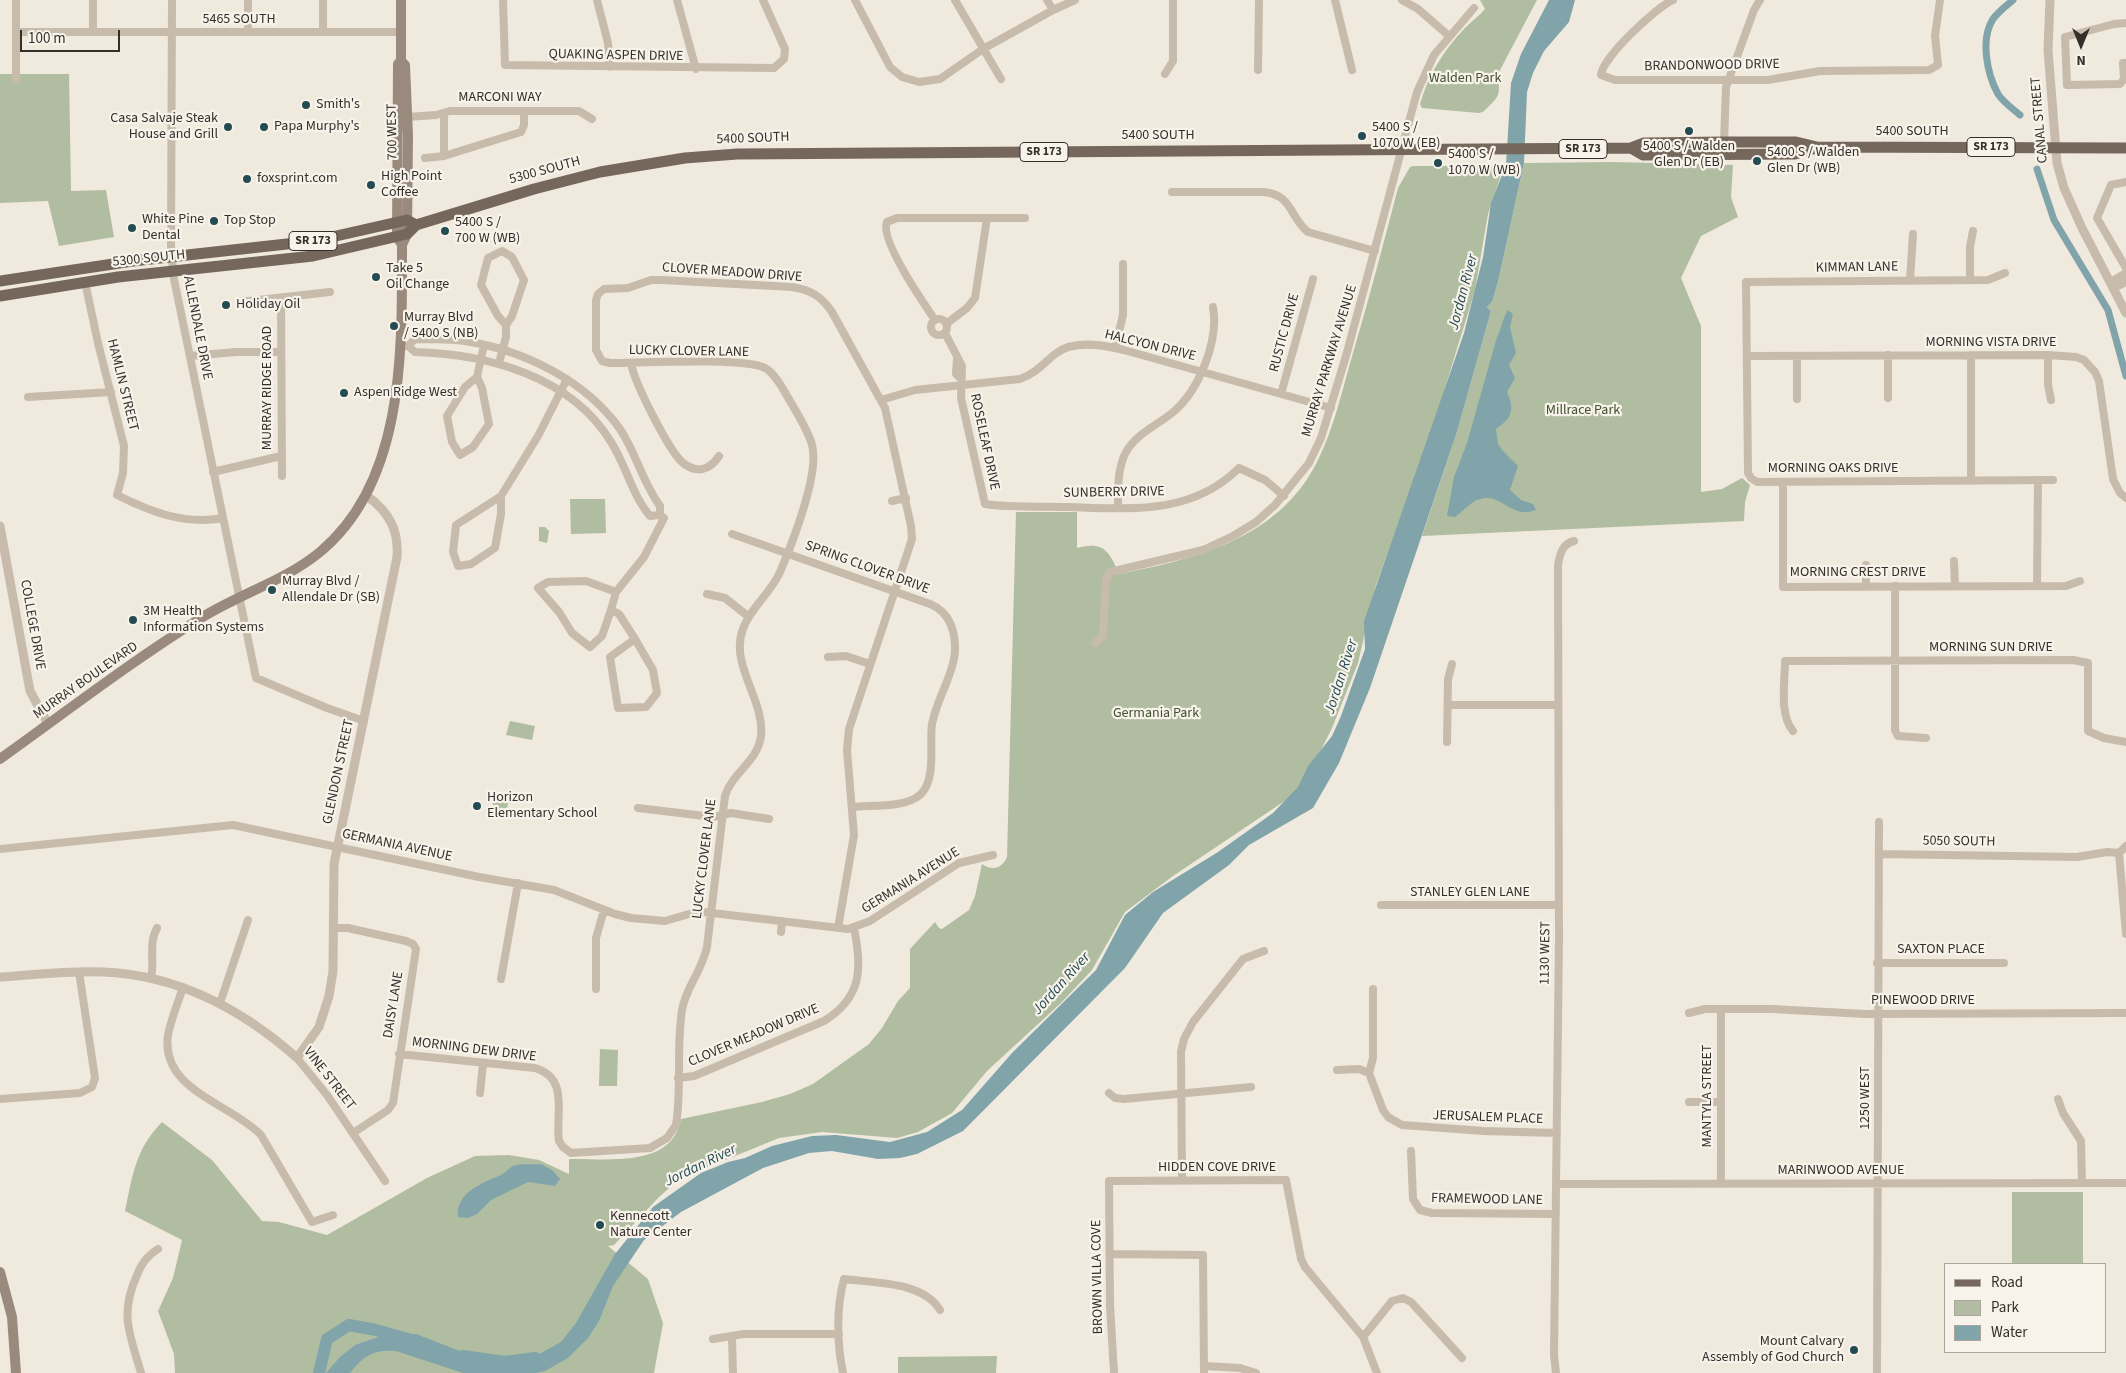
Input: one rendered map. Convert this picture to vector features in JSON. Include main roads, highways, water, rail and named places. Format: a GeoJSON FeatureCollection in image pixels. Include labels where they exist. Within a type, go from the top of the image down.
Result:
{"type":"FeatureCollection","features":[{"type":"Feature","properties":{"kind":"main road","name":"700 WEST"},"geometry":{"type":"LineString","coordinates":[[402,0],[401,61],[398,64],[398,90],[407,222]]}},
{"type":"Feature","properties":{"kind":"main road","name":"700 WEST"},"geometry":{"type":"LineString","coordinates":[[401,61],[405,65],[407,117],[407,222]]}},
{"type":"Feature","properties":{"kind":"main road","name":"5400 SOUTH"},"geometry":{"type":"LineString","coordinates":[[685,158],[780,153],[1535,150],[1631,148],[1644,143],[1724,142],[1796,142],[1817,147],[2126,148]]}},
{"type":"Feature","properties":{"kind":"main road","name":"5400 SOUTH"},"geometry":{"type":"LineString","coordinates":[[1631,148],[1643,155],[1725,155],[1795,154],[1817,147]]}},
{"type":"Feature","properties":{"kind":"main road","name":"5300 SOUTH"},"geometry":{"type":"LineString","coordinates":[[0,281],[172,257],[314,241],[407,222],[564,180],[685,158]]}},
{"type":"Feature","properties":{"kind":"main road","name":"5300 SOUTH"},"geometry":{"type":"LineString","coordinates":[[0,296],[173,270],[313,256],[402,239],[407,222]]}},
{"type":"Feature","properties":{"kind":"main road","name":"MURRAY BOULEVARD"},"geometry":{"type":"LineString","coordinates":[[0,759],[180,632],[238,597],[302,566],[319,553],[347,526],[367,496],[386,440],[405,346],[402,239],[407,222]]}},
{"type":"Feature","properties":{"kind":"main road"},"geometry":{"type":"LineString","coordinates":[[0,1272],[12,1318],[16,1373]]}},
{"type":"Feature","properties":{"kind":"water"},"geometry":{"type":"Polygon","coordinates":[[[1549,0],[1575,0],[1569,22],[1544,51],[1533,73],[1527,92],[1524,163],[1498,282],[1492,302],[1487,307],[1491,311],[1457,432],[1370,688],[1339,763],[1313,808],[1249,845],[1229,865],[1163,913],[1125,968],[963,1131],[917,1154],[900,1158],[878,1159],[832,1151],[809,1153],[763,1168],[681,1212],[644,1240],[613,1286],[599,1321],[588,1338],[568,1358],[545,1371],[536,1373],[463,1373],[396,1351],[381,1351],[364,1358],[350,1373],[326,1373],[340,1357],[355,1345],[384,1335],[416,1334],[483,1360],[517,1360],[541,1353],[561,1342],[576,1323],[615,1254],[653,1207],[701,1173],[728,1162],[745,1158],[772,1146],[812,1136],[836,1135],[890,1142],[927,1132],[962,1110],[1012,1053],[1096,970],[1125,915],[1153,892],[1218,852],[1273,813],[1298,787],[1308,766],[1332,736],[1365,649],[1364,621],[1464,333],[1483,257],[1491,203],[1506,165],[1511,83],[1521,54],[1549,0]]]}},
{"type":"Feature","properties":{"kind":"water"},"geometry":{"type":"Polygon","coordinates":[[[1508,310],[1513,314],[1510,327],[1516,353],[1509,365],[1515,378],[1507,392],[1511,404],[1509,417],[1496,429],[1498,444],[1518,466],[1510,490],[1521,500],[1533,504],[1536,510],[1519,511],[1500,501],[1486,498],[1474,501],[1455,517],[1447,516],[1454,477],[1467,443],[1497,337],[1508,310]]]}},
{"type":"Feature","properties":{"kind":"water"},"geometry":{"type":"Polygon","coordinates":[[[541,1164],[552,1170],[560,1179],[555,1186],[528,1182],[491,1200],[477,1214],[468,1218],[458,1217],[461,1201],[465,1195],[478,1185],[501,1175],[513,1166],[541,1164]]]}},
{"type":"Feature","properties":{"kind":"waterway"},"geometry":{"type":"LineString","coordinates":[[2013,0],[1995,16],[1989,27],[1986,56],[1991,77],[1998,94],[2005,103],[2020,115]]}},
{"type":"Feature","properties":{"kind":"waterway"},"geometry":{"type":"LineString","coordinates":[[2037,169],[2054,220],[2108,310],[2126,376]]}},
{"type":"Feature","properties":{"kind":"waterway","name":"Jordan River"},"geometry":{"type":"LineString","coordinates":[[319,1373],[327,1339],[349,1325],[408,1339]]}},
{"type":"Feature","properties":{"kind":"waterway","name":"Jordan River"},"geometry":{"type":"LineString","coordinates":[[463,1356],[505,1362],[535,1358]]}},
{"type":"Feature","properties":{"kind":"place","name":"Smith's"},"geometry":{"type":"Point","coordinates":[306,105]}},
{"type":"Feature","properties":{"kind":"place","name":"Casa Salvaje Steak House and Grill"},"geometry":{"type":"Point","coordinates":[228,127]}},
{"type":"Feature","properties":{"kind":"place","name":"Papa Murphy's"},"geometry":{"type":"Point","coordinates":[264,127]}},
{"type":"Feature","properties":{"kind":"place","name":"5400 S / Walden Glen Dr (EB)"},"geometry":{"type":"Point","coordinates":[1689,131]}},
{"type":"Feature","properties":{"kind":"place","name":"5400 S / 1070 W (EB)"},"geometry":{"type":"Point","coordinates":[1362,136]}},
{"type":"Feature","properties":{"kind":"place","name":"5400 S / Walden Glen Dr (WB)"},"geometry":{"type":"Point","coordinates":[1757,161]}},
{"type":"Feature","properties":{"kind":"place","name":"5400 S / 1070 W (WB)"},"geometry":{"type":"Point","coordinates":[1438,163]}},
{"type":"Feature","properties":{"kind":"place","name":"foxsprint.com"},"geometry":{"type":"Point","coordinates":[247,179]}},
{"type":"Feature","properties":{"kind":"place","name":"High Point Coffee"},"geometry":{"type":"Point","coordinates":[371,185]}},
{"type":"Feature","properties":{"kind":"place","name":"Top Stop"},"geometry":{"type":"Point","coordinates":[214,221]}},
{"type":"Feature","properties":{"kind":"place","name":"White Pine Dental"},"geometry":{"type":"Point","coordinates":[132,228]}},
{"type":"Feature","properties":{"kind":"place","name":"5400 S / 700 W (WB)"},"geometry":{"type":"Point","coordinates":[445,231]}},
{"type":"Feature","properties":{"kind":"place","name":"Take 5 Oil Change"},"geometry":{"type":"Point","coordinates":[376,277]}},
{"type":"Feature","properties":{"kind":"place","name":"Holiday Oil"},"geometry":{"type":"Point","coordinates":[226,305]}},
{"type":"Feature","properties":{"kind":"place","name":"Murray Blvd / 5400 S (NB)"},"geometry":{"type":"Point","coordinates":[394,326]}},
{"type":"Feature","properties":{"kind":"place","name":"Aspen Ridge West"},"geometry":{"type":"Point","coordinates":[344,393]}},
{"type":"Feature","properties":{"kind":"place","name":"Murray Blvd / Allendale Dr (SB)"},"geometry":{"type":"Point","coordinates":[272,590]}},
{"type":"Feature","properties":{"kind":"place","name":"3M Health Information Systems"},"geometry":{"type":"Point","coordinates":[133,620]}},
{"type":"Feature","properties":{"kind":"place","name":"Horizon Elementary School"},"geometry":{"type":"Point","coordinates":[477,806]}},
{"type":"Feature","properties":{"kind":"place","name":"Kennecott Nature Center"},"geometry":{"type":"Point","coordinates":[600,1225]}},
{"type":"Feature","properties":{"kind":"place","name":"Mount Calvary Assembly of God Church"},"geometry":{"type":"Point","coordinates":[1854,1350]}},
{"type":"Feature","properties":{"kind":"park label","name":"Walden Park"},"geometry":{"type":"Point","coordinates":[1465,79]}},
{"type":"Feature","properties":{"kind":"park label","name":"Millrace Park"},"geometry":{"type":"Point","coordinates":[1583,411]}},
{"type":"Feature","properties":{"kind":"park label","name":"Germania Park"},"geometry":{"type":"Point","coordinates":[1156,714]}}]}
